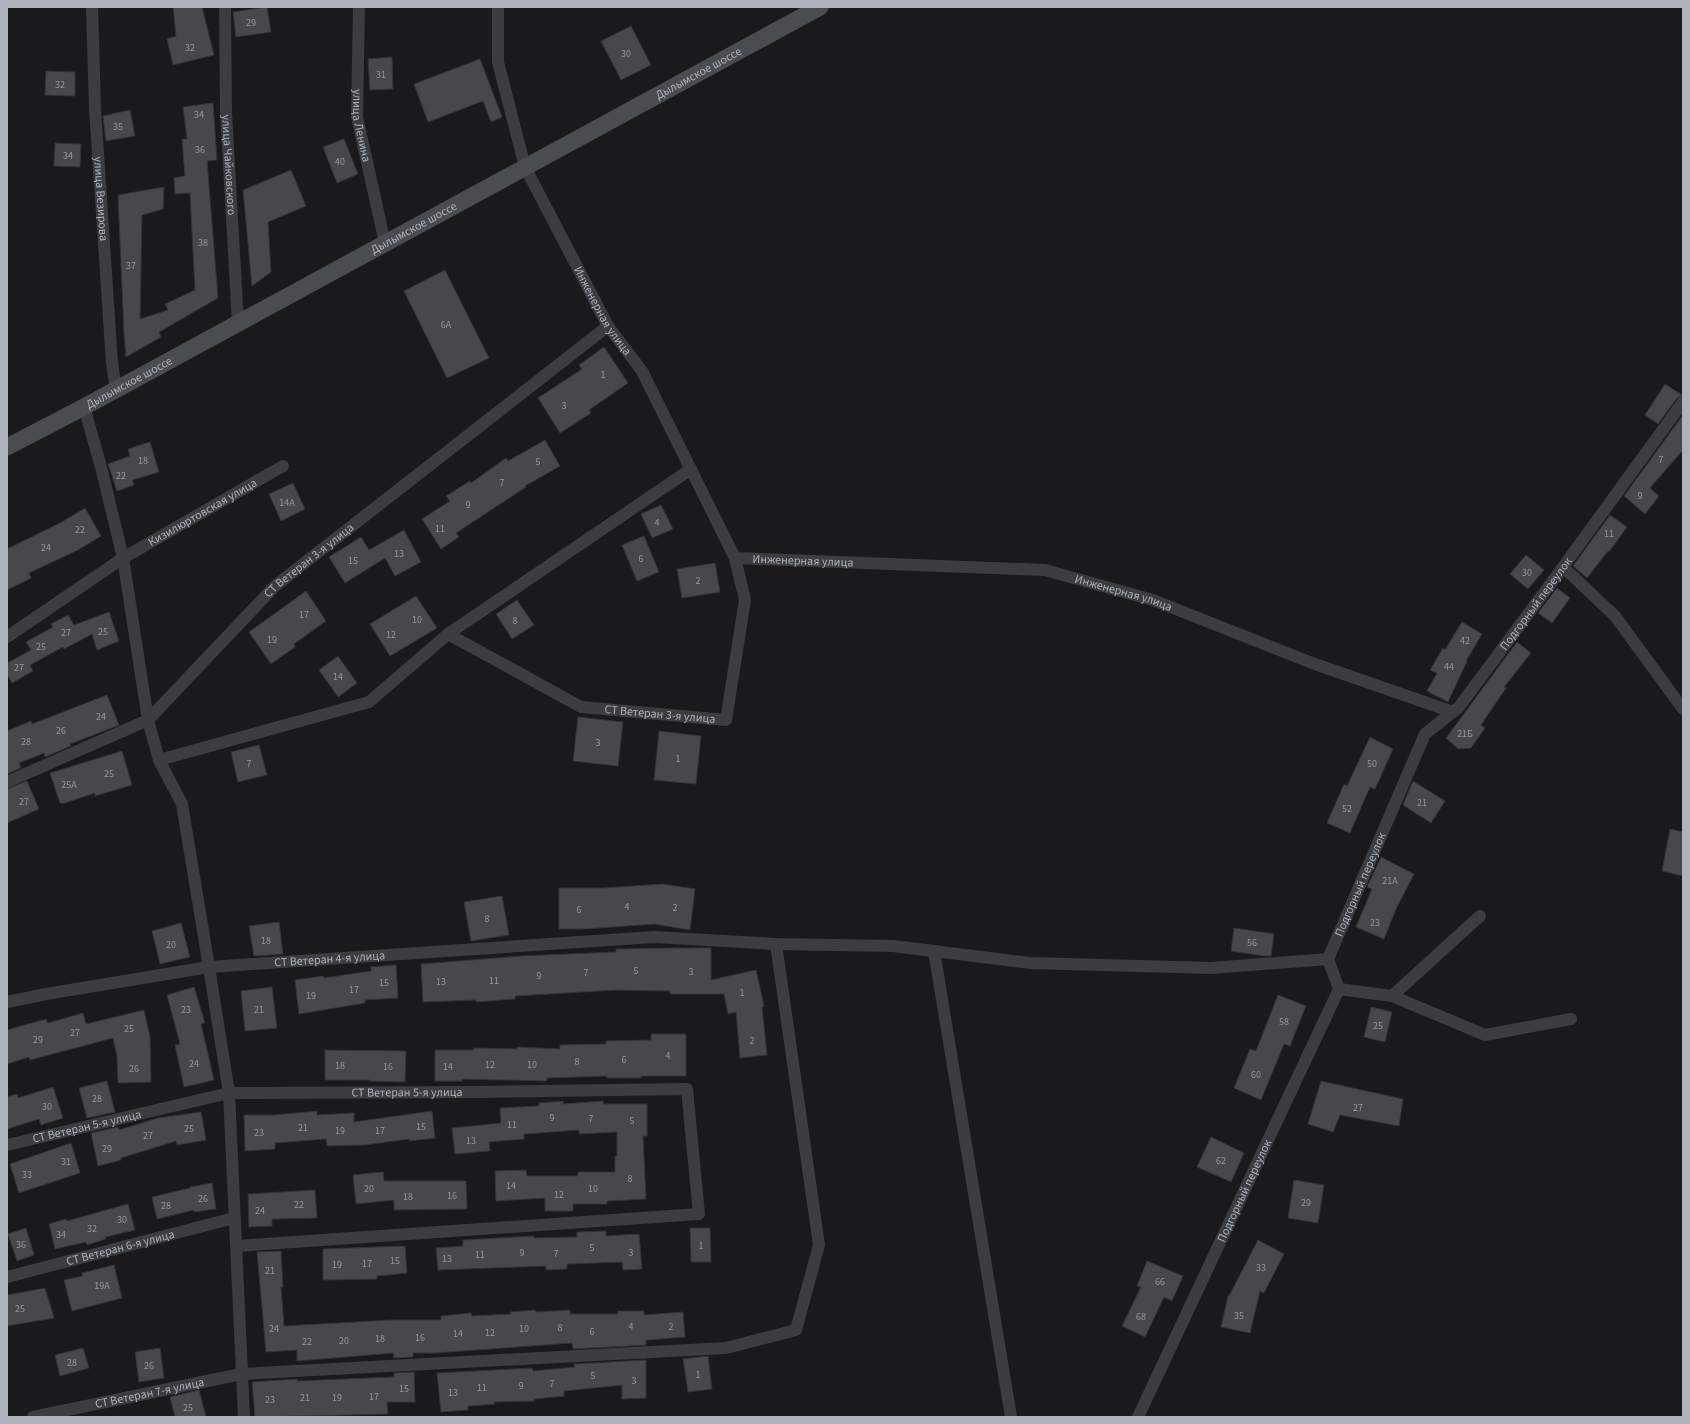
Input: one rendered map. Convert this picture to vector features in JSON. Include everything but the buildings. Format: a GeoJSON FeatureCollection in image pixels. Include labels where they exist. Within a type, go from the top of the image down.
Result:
{"type":"FeatureCollection","features":[{"type":"Feature","properties":{"kind":"main road","name":"Дылымское шоссе"},"geometry":{"type":"LineString","coordinates":[[7,447],[84,408],[820,7]]}},
{"type":"Feature","properties":{"kind":"street","name":"улица Везирова"},"geometry":{"type":"LineString","coordinates":[[92,7],[96,132],[112,363],[116,390]]}},
{"type":"Feature","properties":{"kind":"street","name":"улица Чайковского"},"geometry":{"type":"LineString","coordinates":[[225,7],[226,112],[238,323]]}},
{"type":"Feature","properties":{"kind":"street","name":"улица Ленина"},"geometry":{"type":"LineString","coordinates":[[359,7],[357,117],[385,243]]}},
{"type":"Feature","properties":{"kind":"street","name":"Инженерная улица"},"geometry":{"type":"LineString","coordinates":[[498,7],[498,62],[525,167],[608,326],[642,371],[736,558],[1044,570],[1153,600],[1312,664],[1453,712]]}},
{"type":"Feature","properties":{"kind":"street","name":"СТ Ветеран 3-я улица"},"geometry":{"type":"LineString","coordinates":[[7,782],[148,720],[275,586],[608,326]]}},
{"type":"Feature","properties":{"kind":"street","name":"Подгорный переулок"},"geometry":{"type":"LineString","coordinates":[[1328,959],[1425,734],[1459,707],[1563,568],[1683,402]]}},
{"type":"Feature","properties":{"kind":"street"},"geometry":{"type":"LineString","coordinates":[[84,408],[101,467],[122,558],[148,720],[159,760],[182,804],[229,1093],[244,1417]]}},
{"type":"Feature","properties":{"kind":"street","name":"Кизилюртовская улица"},"geometry":{"type":"LineString","coordinates":[[7,637],[122,558],[283,466]]}},
{"type":"Feature","properties":{"kind":"street"},"geometry":{"type":"LineString","coordinates":[[159,760],[369,702],[448,634],[691,469]]}},
{"type":"Feature","properties":{"kind":"street","name":"СТ Ветеран 3-я улица"},"geometry":{"type":"LineString","coordinates":[[448,634],[581,707],[726,720],[746,600],[736,558]]}},
{"type":"Feature","properties":{"kind":"street"},"geometry":{"type":"LineString","coordinates":[[1563,568],[1615,616],[1683,709]]}},
{"type":"Feature","properties":{"kind":"street"},"geometry":{"type":"LineString","coordinates":[[1392,996],[1480,916]]}},
{"type":"Feature","properties":{"kind":"street","name":"СТ Ветеран 4-я улица"},"geometry":{"type":"LineString","coordinates":[[7,1002],[46,994],[209,967],[654,937],[776,944],[892,946],[1030,963],[1211,968],[1328,959]]}},
{"type":"Feature","properties":{"kind":"street","name":"СТ Ветеран 7-я улица"},"geometry":{"type":"LineString","coordinates":[[33,1417],[241,1374],[726,1348],[796,1330],[819,1245],[776,944]]}},
{"type":"Feature","properties":{"kind":"street"},"geometry":{"type":"LineString","coordinates":[[934,951],[1011,1417]]}},
{"type":"Feature","properties":{"kind":"street"},"geometry":{"type":"LineString","coordinates":[[1328,959],[1340,989],[1392,996],[1485,1035],[1571,1019]]}},
{"type":"Feature","properties":{"kind":"street","name":"Подгорный переулок"},"geometry":{"type":"LineString","coordinates":[[1138,1417],[1340,989]]}},
{"type":"Feature","properties":{"kind":"street","name":"СТ Ветеран 5-я улица"},"geometry":{"type":"LineString","coordinates":[[7,1145],[229,1093],[687,1089],[699,1214],[237,1246]]}},
{"type":"Feature","properties":{"kind":"street","name":"СТ Ветеран 6-я улица"},"geometry":{"type":"LineString","coordinates":[[7,1277],[234,1218]]}}]}
